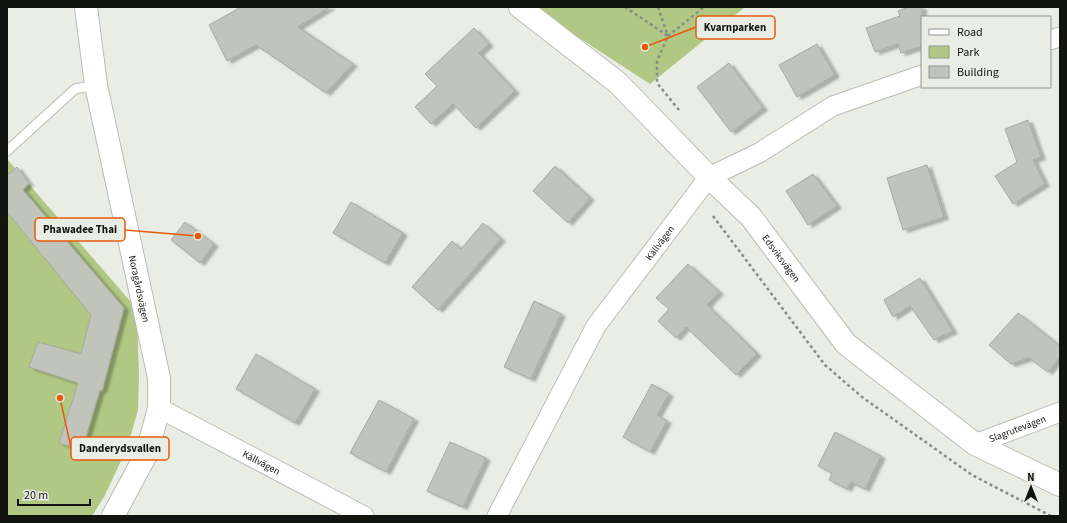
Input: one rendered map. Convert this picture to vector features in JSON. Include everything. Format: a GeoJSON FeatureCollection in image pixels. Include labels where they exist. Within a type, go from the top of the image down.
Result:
{"type":"FeatureCollection","features":[{"type":"Feature","properties":{"kind":"street","name":"Noragårdsvägen"},"geometry":{"type":"LineString","coordinates":[[86,7],[96,85],[159,378],[159,408],[147,453],[113,516]]}},
{"type":"Feature","properties":{"kind":"street","name":"Edsviksvägen"},"geometry":{"type":"LineString","coordinates":[[520,7],[618,83],[751,217],[846,344],[975,444],[1060,485]]}},
{"type":"Feature","properties":{"kind":"street","name":"Källvägen"},"geometry":{"type":"LineString","coordinates":[[497,516],[596,326],[709,176],[759,153],[833,106],[921,75]]}},
{"type":"Feature","properties":{"kind":"street","name":"Källvägen"},"geometry":{"type":"LineString","coordinates":[[159,408],[364,516]]}},
{"type":"Feature","properties":{"kind":"street","name":"Slagrutevägen"},"geometry":{"type":"LineString","coordinates":[[975,444],[1060,412]]}},
{"type":"Feature","properties":{"kind":"lane"},"geometry":{"type":"LineString","coordinates":[[7,151],[75,89],[96,85]]}},
{"type":"Feature","properties":{"kind":"path"},"geometry":{"type":"LineString","coordinates":[[625,7],[668,36]]}},
{"type":"Feature","properties":{"kind":"path"},"geometry":{"type":"LineString","coordinates":[[658,7],[668,36]]}},
{"type":"Feature","properties":{"kind":"path"},"geometry":{"type":"LineString","coordinates":[[682,113],[657,83],[657,61],[668,36],[704,7]]}},
{"type":"Feature","properties":{"kind":"green space"},"geometry":{"type":"Polygon","coordinates":[[[532,7],[745,7],[650,84],[532,7]]]}},
{"type":"Feature","properties":{"kind":"green space"},"geometry":{"type":"Polygon","coordinates":[[[7,159],[137,309],[139,376],[138,410],[127,448],[104,497],[92,516],[7,516],[7,159]]]}},
{"type":"Feature","properties":{"kind":"building"},"geometry":{"type":"Polygon","coordinates":[[[241,7],[330,7],[298,27],[353,64],[326,93],[256,45],[227,61],[209,25],[241,7]]]}},
{"type":"Feature","properties":{"kind":"building"},"geometry":{"type":"Polygon","coordinates":[[[908,7],[922,7],[921,46],[901,53],[898,44],[875,52],[866,28],[900,16],[898,11],[908,7]]]}},
{"type":"Feature","properties":{"kind":"building"},"geometry":{"type":"Polygon","coordinates":[[[474,28],[489,44],[479,53],[515,91],[476,128],[453,104],[431,124],[415,107],[437,86],[425,74],[474,28]]]}},
{"type":"Feature","properties":{"kind":"building"},"geometry":{"type":"Polygon","coordinates":[[[817,44],[835,75],[797,97],[779,65],[817,44]]]}},
{"type":"Feature","properties":{"kind":"building"},"geometry":{"type":"Polygon","coordinates":[[[729,63],[763,108],[731,132],[697,87],[729,63]]]}},
{"type":"Feature","properties":{"kind":"building"},"geometry":{"type":"Polygon","coordinates":[[[1028,120],[1041,157],[1033,160],[1045,184],[1013,204],[995,176],[1017,162],[1005,129],[1028,120]]]}},
{"type":"Feature","properties":{"kind":"building"},"geometry":{"type":"Polygon","coordinates":[[[927,165],[944,217],[903,230],[887,178],[927,165]]]}},
{"type":"Feature","properties":{"kind":"building"},"geometry":{"type":"Polygon","coordinates":[[[555,166],[590,198],[568,223],[533,191],[555,166]]]}},
{"type":"Feature","properties":{"kind":"building"},"geometry":{"type":"Polygon","coordinates":[[[17,167],[29,183],[23,190],[124,308],[102,391],[100,390],[82,450],[59,443],[78,383],[29,367],[38,342],[81,354],[91,315],[7,212],[7,172],[9,174],[17,167]]]}},
{"type":"Feature","properties":{"kind":"building"},"geometry":{"type":"Polygon","coordinates":[[[813,174],[837,206],[808,225],[786,191],[813,174]]]}},
{"type":"Feature","properties":{"kind":"building"},"geometry":{"type":"Polygon","coordinates":[[[351,202],[403,233],[385,263],[333,233],[351,202]]]}},
{"type":"Feature","properties":{"kind":"building"},"geometry":{"type":"Polygon","coordinates":[[[185,222],[214,244],[200,263],[171,240],[185,222]]]}},
{"type":"Feature","properties":{"kind":"building"},"geometry":{"type":"Polygon","coordinates":[[[483,223],[501,239],[438,310],[412,287],[452,241],[461,249],[483,223]]]}},
{"type":"Feature","properties":{"kind":"building"},"geometry":{"type":"Polygon","coordinates":[[[688,264],[719,292],[707,305],[757,354],[736,375],[686,327],[676,338],[658,321],[669,309],[656,298],[688,264]]]}},
{"type":"Feature","properties":{"kind":"building"},"geometry":{"type":"Polygon","coordinates":[[[920,278],[953,331],[934,340],[910,306],[893,317],[884,300],[920,278]]]}},
{"type":"Feature","properties":{"kind":"building"},"geometry":{"type":"Polygon","coordinates":[[[534,301],[561,314],[531,379],[504,367],[534,301]]]}},
{"type":"Feature","properties":{"kind":"building"},"geometry":{"type":"Polygon","coordinates":[[[1018,313],[1060,346],[1060,357],[1048,372],[1029,358],[1011,364],[989,345],[1018,313]]]}},
{"type":"Feature","properties":{"kind":"building"},"geometry":{"type":"Polygon","coordinates":[[[256,354],[315,389],[295,423],[236,389],[256,354]]]}},
{"type":"Feature","properties":{"kind":"building"},"geometry":{"type":"Polygon","coordinates":[[[652,384],[669,394],[657,415],[667,421],[650,452],[623,437],[652,384]]]}},
{"type":"Feature","properties":{"kind":"building"},"geometry":{"type":"Polygon","coordinates":[[[379,400],[414,419],[386,472],[350,453],[379,400]]]}},
{"type":"Feature","properties":{"kind":"building"},"geometry":{"type":"Polygon","coordinates":[[[835,432],[881,456],[865,489],[851,482],[847,489],[829,480],[832,473],[818,466],[835,432]]]}},
{"type":"Feature","properties":{"kind":"building"},"geometry":{"type":"Polygon","coordinates":[[[450,442],[486,458],[463,507],[427,491],[450,442]]]}},
{"type":"Feature","properties":{"kind":"place","name":"Kvarnparken"},"geometry":{"type":"Point","coordinates":[645,47]}},
{"type":"Feature","properties":{"kind":"place","name":"Phawadee Thai"},"geometry":{"type":"Point","coordinates":[198,236]}},
{"type":"Feature","properties":{"kind":"place","name":"Danderydsvallen"},"geometry":{"type":"Point","coordinates":[60,398]}}]}
